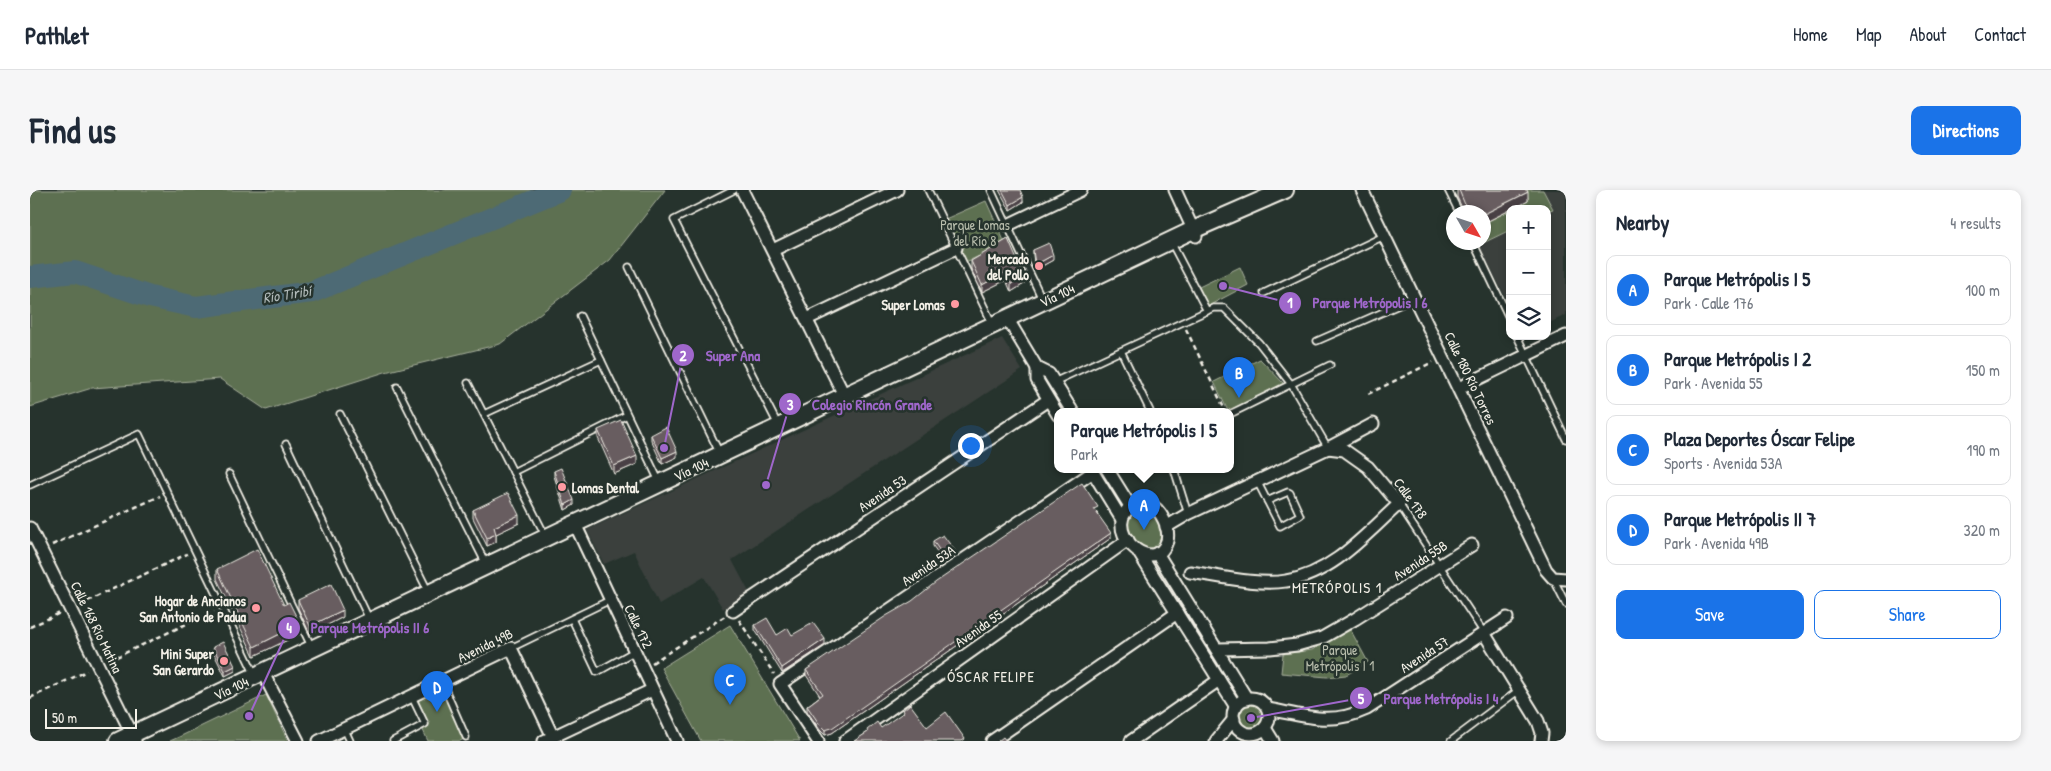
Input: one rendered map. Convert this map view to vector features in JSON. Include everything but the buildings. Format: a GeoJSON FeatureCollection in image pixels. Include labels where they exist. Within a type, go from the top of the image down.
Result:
{"type":"FeatureCollection","features":[{"type":"Feature","properties":{"kind":"main road","name":"Vía 104"},"geometry":{"type":"LineString","coordinates":[[1004,322],[1043,301],[1284,190]]}},
{"type":"Feature","properties":{"kind":"main road","name":"Vía 104"},"geometry":{"type":"LineString","coordinates":[[130,739],[1004,322],[1173,246],[1194,232]]}},
{"type":"Feature","properties":{"kind":"main road","name":"Vía 104"},"geometry":{"type":"LineString","coordinates":[[260,677],[370,621],[546,538],[576,527],[720,455],[846,398]]}},
{"type":"Feature","properties":{"kind":"street"},"geometry":{"type":"LineString","coordinates":[[742,190],[846,398]]}},
{"type":"Feature","properties":{"kind":"street"},"geometry":{"type":"LineString","coordinates":[[773,250],[897,190]]}},
{"type":"Feature","properties":{"kind":"street"},"geometry":{"type":"LineString","coordinates":[[1008,225],[1081,190]]}},
{"type":"Feature","properties":{"kind":"street"},"geometry":{"type":"LineString","coordinates":[[1175,190],[1194,232]]}},
{"type":"Feature","properties":{"kind":"street","name":"Calle 180 Río Torres"},"geometry":{"type":"LineString","coordinates":[[1362,190],[1546,570],[1549,576],[1554,578]]}},
{"type":"Feature","properties":{"kind":"street"},"geometry":{"type":"LineString","coordinates":[[807,319],[956,248]]}},
{"type":"Feature","properties":{"kind":"street"},"geometry":{"type":"LineString","coordinates":[[1004,322],[1037,368],[1048,374],[1070,408]]}},
{"type":"Feature","properties":{"kind":"street"},"geometry":{"type":"LineString","coordinates":[[1458,388],[1566,336]]}},
{"type":"Feature","properties":{"kind":"street"},"geometry":{"type":"LineString","coordinates":[[1037,368],[1037,380],[1054,409]]}},
{"type":"Feature","properties":{"kind":"street","name":"Avenida 53"},"geometry":{"type":"LineString","coordinates":[[733,611],[1048,400]]}},
{"type":"Feature","properties":{"kind":"street"},"geometry":{"type":"LineString","coordinates":[[1166,527],[1188,514],[1328,448],[1373,424]]}},
{"type":"Feature","properties":{"kind":"street","name":"Calle 178"},"geometry":{"type":"LineString","coordinates":[[1328,448],[1344,450],[1368,467],[1399,504]]}},
{"type":"Feature","properties":{"kind":"street","name":"Avenida 53A"},"geometry":{"type":"LineString","coordinates":[[780,684],[1088,473]]}},
{"type":"Feature","properties":{"kind":"street"},"geometry":{"type":"LineString","coordinates":[[1094,473],[1121,518],[1121,526],[1128,540],[1140,552],[1236,708]]}},
{"type":"Feature","properties":{"kind":"street"},"geometry":{"type":"LineString","coordinates":[[1109,473],[1130,506]]}},
{"type":"Feature","properties":{"kind":"street"},"geometry":{"type":"LineString","coordinates":[[1121,518],[1130,506],[1137,503],[1148,504],[1158,511],[1166,527],[1168,537],[1166,544],[1151,556],[1140,552]]}},
{"type":"Feature","properties":{"kind":"street"},"geometry":{"type":"LineString","coordinates":[[1190,572],[1249,581],[1284,582],[1309,576],[1326,567],[1399,504]]}},
{"type":"Feature","properties":{"kind":"street","name":"Calle 172"},"geometry":{"type":"LineString","coordinates":[[576,527],[677,741]]}},
{"type":"Feature","properties":{"kind":"street","name":"Calle 168 Río Matina"},"geometry":{"type":"LineString","coordinates":[[30,528],[99,665],[130,739]]}},
{"type":"Feature","properties":{"kind":"street","name":"Avenida 55"},"geometry":{"type":"LineString","coordinates":[[845,741],[1128,540]]}},
{"type":"Feature","properties":{"kind":"street","name":"Avenida 55B"},"geometry":{"type":"LineString","coordinates":[[1216,649],[1279,647],[1297,645],[1322,638],[1356,619],[1472,545]]}},
{"type":"Feature","properties":{"kind":"street"},"geometry":{"type":"LineString","coordinates":[[1157,552],[1247,699]]}},
{"type":"Feature","properties":{"kind":"street"},"geometry":{"type":"LineString","coordinates":[[1554,578],[1566,578]]}},
{"type":"Feature","properties":{"kind":"street"},"geometry":{"type":"LineString","coordinates":[[992,741],[1177,614]]}},
{"type":"Feature","properties":{"kind":"street","name":"Avenida 57"},"geometry":{"type":"LineString","coordinates":[[1268,709],[1322,720],[1353,716],[1367,709],[1507,618]]}},
{"type":"Feature","properties":{"kind":"street","name":"Calle 178"},"geometry":{"type":"LineString","coordinates":[[1484,633],[1538,721],[1542,733],[1541,741]]}},
{"type":"Feature","properties":{"kind":"street"},"geometry":{"type":"LineString","coordinates":[[511,648],[549,739],[652,690]]}},
{"type":"Feature","properties":{"kind":"street","name":"Avenida 49B"},"geometry":{"type":"LineString","coordinates":[[319,741],[511,648]]}},
{"type":"Feature","properties":{"kind":"street"},"geometry":{"type":"LineString","coordinates":[[260,677],[298,741]]}},
{"type":"Feature","properties":{"kind":"street"},"geometry":{"type":"LineString","coordinates":[[1131,741],[1219,680]]}},
{"type":"Feature","properties":{"kind":"street"},"geometry":{"type":"LineString","coordinates":[[780,684],[818,741]]}},
{"type":"Feature","properties":{"kind":"street"},"geometry":{"type":"LineString","coordinates":[[1216,741],[1234,719],[1236,708],[1242,700],[1259,700],[1268,709],[1268,722],[1265,728],[1253,738],[1240,730],[1234,719]]}},
{"type":"Feature","properties":{"kind":"street"},"geometry":{"type":"LineString","coordinates":[[1265,728],[1272,741]]}},
{"type":"Feature","properties":{"kind":"lane"},"geometry":{"type":"LineString","coordinates":[[734,190],[674,220],[779,427]]}},
{"type":"Feature","properties":{"kind":"lane"},"geometry":{"type":"LineString","coordinates":[[928,190],[956,248],[1004,322]]}},
{"type":"Feature","properties":{"kind":"lane"},"geometry":{"type":"LineString","coordinates":[[991,190],[1043,301]]}},
{"type":"Feature","properties":{"kind":"lane"},"geometry":{"type":"LineString","coordinates":[[1448,190],[1456,205]]}},
{"type":"Feature","properties":{"kind":"lane"},"geometry":{"type":"LineString","coordinates":[[1264,293],[1384,236]]}},
{"type":"Feature","properties":{"kind":"lane"},"geometry":{"type":"LineString","coordinates":[[1173,246],[1206,311]]}},
{"type":"Feature","properties":{"kind":"lane"},"geometry":{"type":"LineString","coordinates":[[1477,250],[1506,312]]}},
{"type":"Feature","properties":{"kind":"lane"},"geometry":{"type":"LineString","coordinates":[[629,266],[720,455]]}},
{"type":"Feature","properties":{"kind":"lane"},"geometry":{"type":"LineString","coordinates":[[1317,341],[1415,298]]}},
{"type":"Feature","properties":{"kind":"lane"},"geometry":{"type":"LineString","coordinates":[[1054,382],[1206,311],[1219,307],[1230,312],[1259,343],[1291,384],[1328,448]]}},
{"type":"Feature","properties":{"kind":"lane"},"geometry":{"type":"LineString","coordinates":[[580,316],[660,484]]}},
{"type":"Feature","properties":{"kind":"lane"},"geometry":{"type":"LineString","coordinates":[[1519,340],[1566,439]]}},
{"type":"Feature","properties":{"kind":"lane"},"geometry":{"type":"LineString","coordinates":[[1121,351],[1149,408]]}},
{"type":"Feature","properties":{"kind":"lane"},"geometry":{"type":"LineString","coordinates":[[484,414],[601,360]]}},
{"type":"Feature","properties":{"kind":"lane"},"geometry":{"type":"LineString","coordinates":[[1234,412],[1330,365]]}},
{"type":"Feature","properties":{"kind":"lane"},"geometry":{"type":"LineString","coordinates":[[468,383],[546,538]]}},
{"type":"Feature","properties":{"kind":"lane"},"geometry":{"type":"LineString","coordinates":[[398,387],[487,566]]}},
{"type":"Feature","properties":{"kind":"lane"},"geometry":{"type":"LineString","coordinates":[[340,414],[429,593]]}},
{"type":"Feature","properties":{"kind":"lane"},"geometry":{"type":"LineString","coordinates":[[513,472],[627,415]]}},
{"type":"Feature","properties":{"kind":"lane"},"geometry":{"type":"LineString","coordinates":[[30,485],[139,434],[194,551],[260,677]]}},
{"type":"Feature","properties":{"kind":"lane"},"geometry":{"type":"LineString","coordinates":[[286,444],[370,621]]}},
{"type":"Feature","properties":{"kind":"lane"},"geometry":{"type":"LineString","coordinates":[[1175,473],[1188,514]]}},
{"type":"Feature","properties":{"kind":"lane"},"geometry":{"type":"LineString","coordinates":[[229,474],[313,649]]}},
{"type":"Feature","properties":{"kind":"lane"},"geometry":{"type":"LineString","coordinates":[[1257,482],[1280,526],[1300,515],[1288,492],[1267,501]]}},
{"type":"Feature","properties":{"kind":"lane","name":"Calle 178"},"geometry":{"type":"LineString","coordinates":[[1399,504],[1484,633]]}},
{"type":"Feature","properties":{"kind":"lane"},"geometry":{"type":"LineString","coordinates":[[1554,578],[1566,604]]}},
{"type":"Feature","properties":{"kind":"lane","name":"Avenida 49B"},"geometry":{"type":"LineString","coordinates":[[511,648],[610,600]]}},
{"type":"Feature","properties":{"kind":"lane"},"geometry":{"type":"LineString","coordinates":[[572,619],[597,672],[634,651]]}},
{"type":"Feature","properties":{"kind":"lane"},"geometry":{"type":"LineString","coordinates":[[442,682],[466,737]]}},
{"type":"Feature","properties":{"kind":"lane"},"geometry":{"type":"LineString","coordinates":[[1451,741],[1519,690]]}},
{"type":"Feature","properties":{"kind":"lane"},"geometry":{"type":"LineString","coordinates":[[393,741],[425,724],[412,697]]}},
{"type":"Feature","properties":{"kind":"lane"},"geometry":{"type":"LineString","coordinates":[[344,728],[350,741]]}},
{"type":"Feature","properties":{"kind":"path"},"geometry":{"type":"LineString","coordinates":[[1182,322],[1225,408]]}},
{"type":"Feature","properties":{"kind":"path"},"geometry":{"type":"LineString","coordinates":[[1368,394],[1444,357]]}},
{"type":"Feature","properties":{"kind":"path"},"geometry":{"type":"LineString","coordinates":[[41,550],[167,493]]}},
{"type":"Feature","properties":{"kind":"path"},"geometry":{"type":"LineString","coordinates":[[30,627],[194,551]]}},
{"type":"Feature","properties":{"kind":"path"},"geometry":{"type":"LineString","coordinates":[[30,698],[222,607]]}},
{"type":"Feature","properties":{"kind":"path"},"geometry":{"type":"LineString","coordinates":[[643,669],[733,611],[780,684]]}},
{"type":"Feature","properties":{"kind":"shaded area"},"geometry":{"type":"Polygon","coordinates":[[[1543,190],[1566,190],[1566,315],[1551,322],[1552,209],[1543,190]]]}},
{"type":"Feature","properties":{"kind":"shaded area"},"geometry":{"type":"Polygon","coordinates":[[[1506,232],[1506,298],[1482,250],[1491,250],[1491,239],[1506,232]]]}},
{"type":"Feature","properties":{"kind":"shaded area"},"geometry":{"type":"Polygon","coordinates":[[[1002,338],[1022,370],[732,560],[749,592],[723,609],[704,577],[659,604],[634,551],[604,564],[587,530],[1002,338]]]}},
{"type":"Feature","properties":{"kind":"green space"},"geometry":{"type":"Polygon","coordinates":[[[30,190],[665,190],[610,260],[500,344],[385,372],[266,410],[220,379],[92,388],[30,407],[30,190]]]}},
{"type":"Feature","properties":{"kind":"green space"},"geometry":{"type":"Polygon","coordinates":[[[1522,190],[1543,190],[1551,205],[1520,205],[1528,201],[1522,190]]]}},
{"type":"Feature","properties":{"kind":"green space","name":"Parque Lomas del Río 8"},"geometry":{"type":"Polygon","coordinates":[[[986,201],[1006,245],[963,263],[943,220],[986,201]]]}},
{"type":"Feature","properties":{"kind":"green space"},"geometry":{"type":"Polygon","coordinates":[[[1506,212],[1506,232],[1491,239],[1491,220],[1506,212]]]}},
{"type":"Feature","properties":{"kind":"green space"},"geometry":{"type":"Polygon","coordinates":[[[1240,267],[1248,285],[1208,306],[1199,287],[1240,267]]]}},
{"type":"Feature","properties":{"kind":"green space"},"geometry":{"type":"Polygon","coordinates":[[[1260,359],[1285,385],[1234,408],[1227,408],[1214,382],[1260,359]]]}},
{"type":"Feature","properties":{"kind":"green space"},"geometry":{"type":"Polygon","coordinates":[[[1137,507],[1145,509],[1158,519],[1163,533],[1157,546],[1149,551],[1132,542],[1125,518],[1137,507]]]}},
{"type":"Feature","properties":{"kind":"green space"},"geometry":{"type":"Polygon","coordinates":[[[730,625],[800,741],[701,741],[661,668],[730,625]]]}},
{"type":"Feature","properties":{"kind":"green space","name":"Parque Metrópolis I 1"},"geometry":{"type":"Polygon","coordinates":[[[1350,629],[1368,662],[1346,675],[1327,677],[1281,673],[1283,654],[1312,650],[1350,629]]]}},
{"type":"Feature","properties":{"kind":"green space"},"geometry":{"type":"Polygon","coordinates":[[[440,687],[464,739],[460,741],[428,741],[422,728],[429,724],[417,698],[440,687]]]}},
{"type":"Feature","properties":{"kind":"green space"},"geometry":{"type":"Polygon","coordinates":[[[266,695],[288,741],[170,741],[179,737],[266,695]]]}},
{"type":"Feature","properties":{"kind":"green space"},"geometry":{"type":"Polygon","coordinates":[[[1251,702],[1261,706],[1265,716],[1261,726],[1251,730],[1241,726],[1237,716],[1241,706],[1251,702]]]}},
{"type":"Feature","properties":{"kind":"waterway","name":"Río Tiribí"},"geometry":{"type":"LineString","coordinates":[[30,277],[75,272],[150,297],[196,307],[312,292],[560,190]]}},
{"type":"Feature","properties":{"kind":"place","name":"Mercado del Pollo"},"geometry":{"type":"Point","coordinates":[1039,266]}},
{"type":"Feature","properties":{"kind":"place","name":"Parque Metrópolis I 6"},"geometry":{"type":"Point","coordinates":[1223,286]}},
{"type":"Feature","properties":{"kind":"place","name":"Super Lomas"},"geometry":{"type":"Point","coordinates":[955,304]}},
{"type":"Feature","properties":{"kind":"place","name":"Parque Metrópolis I 2"},"geometry":{"type":"Point","coordinates":[1239,398]}},
{"type":"Feature","properties":{"kind":"place","name":"Super Ana"},"geometry":{"type":"Point","coordinates":[664,448]}},
{"type":"Feature","properties":{"kind":"place","name":"Colegio Rincón Grande"},"geometry":{"type":"Point","coordinates":[766,485]}},
{"type":"Feature","properties":{"kind":"place","name":"Lomas Dental"},"geometry":{"type":"Point","coordinates":[562,487]}},
{"type":"Feature","properties":{"kind":"place","name":"Parque Metrópolis I 5"},"geometry":{"type":"Point","coordinates":[1144,530]}},
{"type":"Feature","properties":{"kind":"place","name":"Hogar de Ancianos San Antonio de Padua"},"geometry":{"type":"Point","coordinates":[256,608]}},
{"type":"Feature","properties":{"kind":"place","name":"Mini Super San Gerardo"},"geometry":{"type":"Point","coordinates":[224,661]}},
{"type":"Feature","properties":{"kind":"place","name":"Plaza Deportes Óscar Felipe"},"geometry":{"type":"Point","coordinates":[730,705]}},
{"type":"Feature","properties":{"kind":"place","name":"Parque Metrópolis II 7"},"geometry":{"type":"Point","coordinates":[437,712]}},
{"type":"Feature","properties":{"kind":"place","name":"Parque Metrópolis II 6"},"geometry":{"type":"Point","coordinates":[249,716]}},
{"type":"Feature","properties":{"kind":"place","name":"Parque Metrópolis I 4"},"geometry":{"type":"Point","coordinates":[1251,718]}},
{"type":"Feature","properties":{"kind":"district","name":"METRÓPOLIS 1"},"geometry":{"type":"Point","coordinates":[1337,587]}},
{"type":"Feature","properties":{"kind":"district","name":"ÓSCAR FELIPE"},"geometry":{"type":"Point","coordinates":[991,676]}}]}
